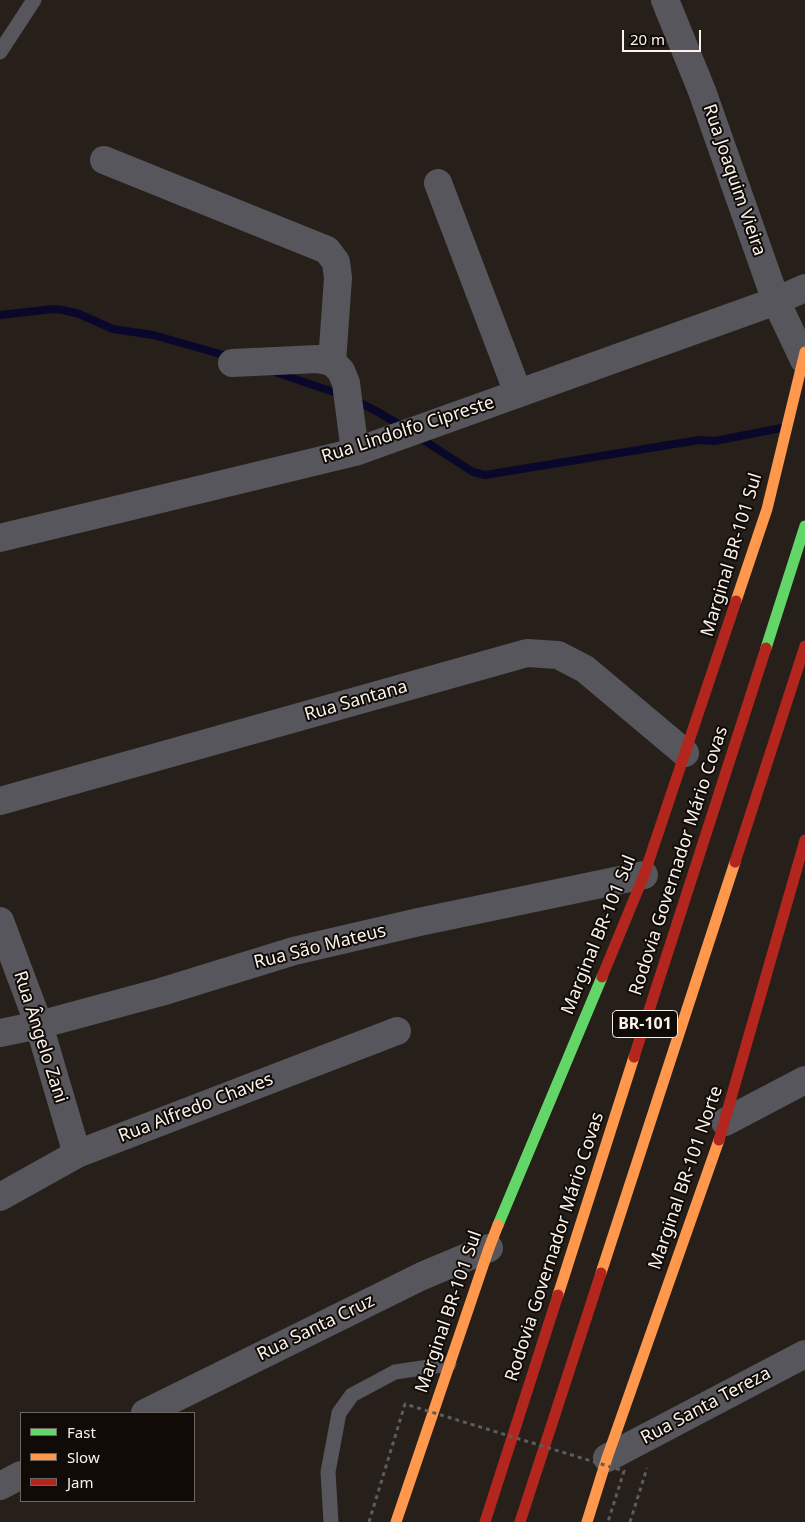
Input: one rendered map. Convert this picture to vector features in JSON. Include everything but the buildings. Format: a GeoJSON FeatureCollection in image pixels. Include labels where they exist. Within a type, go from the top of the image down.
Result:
{"type":"FeatureCollection","features":[{"type":"Feature","properties":{"kind":"main road","name":"Marginal BR-101 Sul"},"geometry":{"type":"LineString","coordinates":[[396,1522],[489,1248],[644,875],[767,508],[804,356]]}},
{"type":"Feature","properties":{"kind":"main road","name":"Rodovia Governador Mário Covas"},"geometry":{"type":"LineString","coordinates":[[485,1522],[805,526]]}},
{"type":"Feature","properties":{"kind":"main road","name":"BR-101"},"geometry":{"type":"LineString","coordinates":[[520,1522],[805,646]]}},
{"type":"Feature","properties":{"kind":"main road","name":"Marginal BR-101 Norte"},"geometry":{"type":"LineString","coordinates":[[587,1522],[607,1458],[725,1122],[805,840]]}},
{"type":"Feature","properties":{"kind":"street","name":"Rua Joaquim Vieira"},"geometry":{"type":"LineString","coordinates":[[665,0],[702,91],[776,301],[804,356]]}},
{"type":"Feature","properties":{"kind":"street"},"geometry":{"type":"LineString","coordinates":[[104,160],[327,250],[336,262],[338,278],[332,362]]}},
{"type":"Feature","properties":{"kind":"street"},"geometry":{"type":"LineString","coordinates":[[438,183],[518,393]]}},
{"type":"Feature","properties":{"kind":"street","name":"Rua Lindolfo Cipreste"},"geometry":{"type":"LineString","coordinates":[[0,538],[355,452],[776,301],[805,288]]}},
{"type":"Feature","properties":{"kind":"street"},"geometry":{"type":"LineString","coordinates":[[232,363],[318,359],[332,362],[341,371],[346,383],[355,452]]}},
{"type":"Feature","properties":{"kind":"street","name":"Rua Santana"},"geometry":{"type":"LineString","coordinates":[[0,801],[527,653],[558,655],[585,669],[685,753]]}},
{"type":"Feature","properties":{"kind":"street","name":"Rua São Mateus"},"geometry":{"type":"LineString","coordinates":[[0,1032],[39,1025],[161,992],[294,951],[419,922],[644,875]]}},
{"type":"Feature","properties":{"kind":"street","name":"Rua Ângelo Zani"},"geometry":{"type":"LineString","coordinates":[[0,921],[39,1025],[77,1154]]}},
{"type":"Feature","properties":{"kind":"street","name":"Rua Alfredo Chaves"},"geometry":{"type":"LineString","coordinates":[[0,1197],[77,1154],[397,1031]]}},
{"type":"Feature","properties":{"kind":"street"},"geometry":{"type":"LineString","coordinates":[[725,1122],[805,1080]]}},
{"type":"Feature","properties":{"kind":"street","name":"Rua Santa Cruz"},"geometry":{"type":"LineString","coordinates":[[147,1412],[422,1276],[489,1248]]}},
{"type":"Feature","properties":{"kind":"street","name":"Rua Santa Tereza"},"geometry":{"type":"LineString","coordinates":[[607,1458],[805,1354]]}},
{"type":"Feature","properties":{"kind":"street"},"geometry":{"type":"LineString","coordinates":[[0,1486],[20,1476]]}},
{"type":"Feature","properties":{"kind":"lane"},"geometry":{"type":"LineString","coordinates":[[0,52],[34,0]]}},
{"type":"Feature","properties":{"kind":"lane"},"geometry":{"type":"LineString","coordinates":[[331,1522],[328,1472],[339,1414],[352,1395],[395,1372],[449,1364]]}},
{"type":"Feature","properties":{"kind":"path"},"geometry":{"type":"LineString","coordinates":[[369,1522],[405,1404],[624,1471],[608,1522]]}},
{"type":"Feature","properties":{"kind":"path"},"geometry":{"type":"LineString","coordinates":[[630,1522],[643,1479]]}},
{"type":"Feature","properties":{"kind":"waterway"},"geometry":{"type":"LineString","coordinates":[[0,315],[53,309],[63,310],[79,314],[113,329],[153,335],[231,357]]}},
{"type":"Feature","properties":{"kind":"waterway"},"geometry":{"type":"LineString","coordinates":[[275,372],[342,395]]}},
{"type":"Feature","properties":{"kind":"waterway"},"geometry":{"type":"LineString","coordinates":[[355,400],[403,427]]}},
{"type":"Feature","properties":{"kind":"waterway"},"geometry":{"type":"LineString","coordinates":[[417,436],[473,472],[485,475],[699,440],[715,441],[781,428]]}},
{"type":"Feature","properties":{"kind":"traffic: fast"},"geometry":{"type":"LineString","coordinates":[[766,648],[805,526]]}},
{"type":"Feature","properties":{"kind":"traffic: fast"},"geometry":{"type":"LineString","coordinates":[[498,1225],[602,977]]}},
{"type":"Feature","properties":{"kind":"traffic: slow"},"geometry":{"type":"LineString","coordinates":[[736,601],[767,509],[805,352]]}},
{"type":"Feature","properties":{"kind":"traffic: slow"},"geometry":{"type":"LineString","coordinates":[[601,1273],[735,862]]}},
{"type":"Feature","properties":{"kind":"traffic: slow"},"geometry":{"type":"LineString","coordinates":[[558,1295],[634,1057]]}},
{"type":"Feature","properties":{"kind":"traffic: slow"},"geometry":{"type":"LineString","coordinates":[[587,1522],[607,1458],[719,1140]]}},
{"type":"Feature","properties":{"kind":"traffic: slow"},"geometry":{"type":"LineString","coordinates":[[396,1522],[498,1225]]}},
{"type":"Feature","properties":{"kind":"traffic: jam"},"geometry":{"type":"LineString","coordinates":[[602,977],[644,875],[736,601]]}},
{"type":"Feature","properties":{"kind":"traffic: jam"},"geometry":{"type":"LineString","coordinates":[[735,862],[805,646]]}},
{"type":"Feature","properties":{"kind":"traffic: jam"},"geometry":{"type":"LineString","coordinates":[[634,1057],[766,648]]}},
{"type":"Feature","properties":{"kind":"traffic: jam"},"geometry":{"type":"LineString","coordinates":[[719,1140],[805,840]]}},
{"type":"Feature","properties":{"kind":"traffic: jam"},"geometry":{"type":"LineString","coordinates":[[520,1522],[601,1273]]}},
{"type":"Feature","properties":{"kind":"traffic: jam"},"geometry":{"type":"LineString","coordinates":[[485,1522],[558,1295]]}}]}
